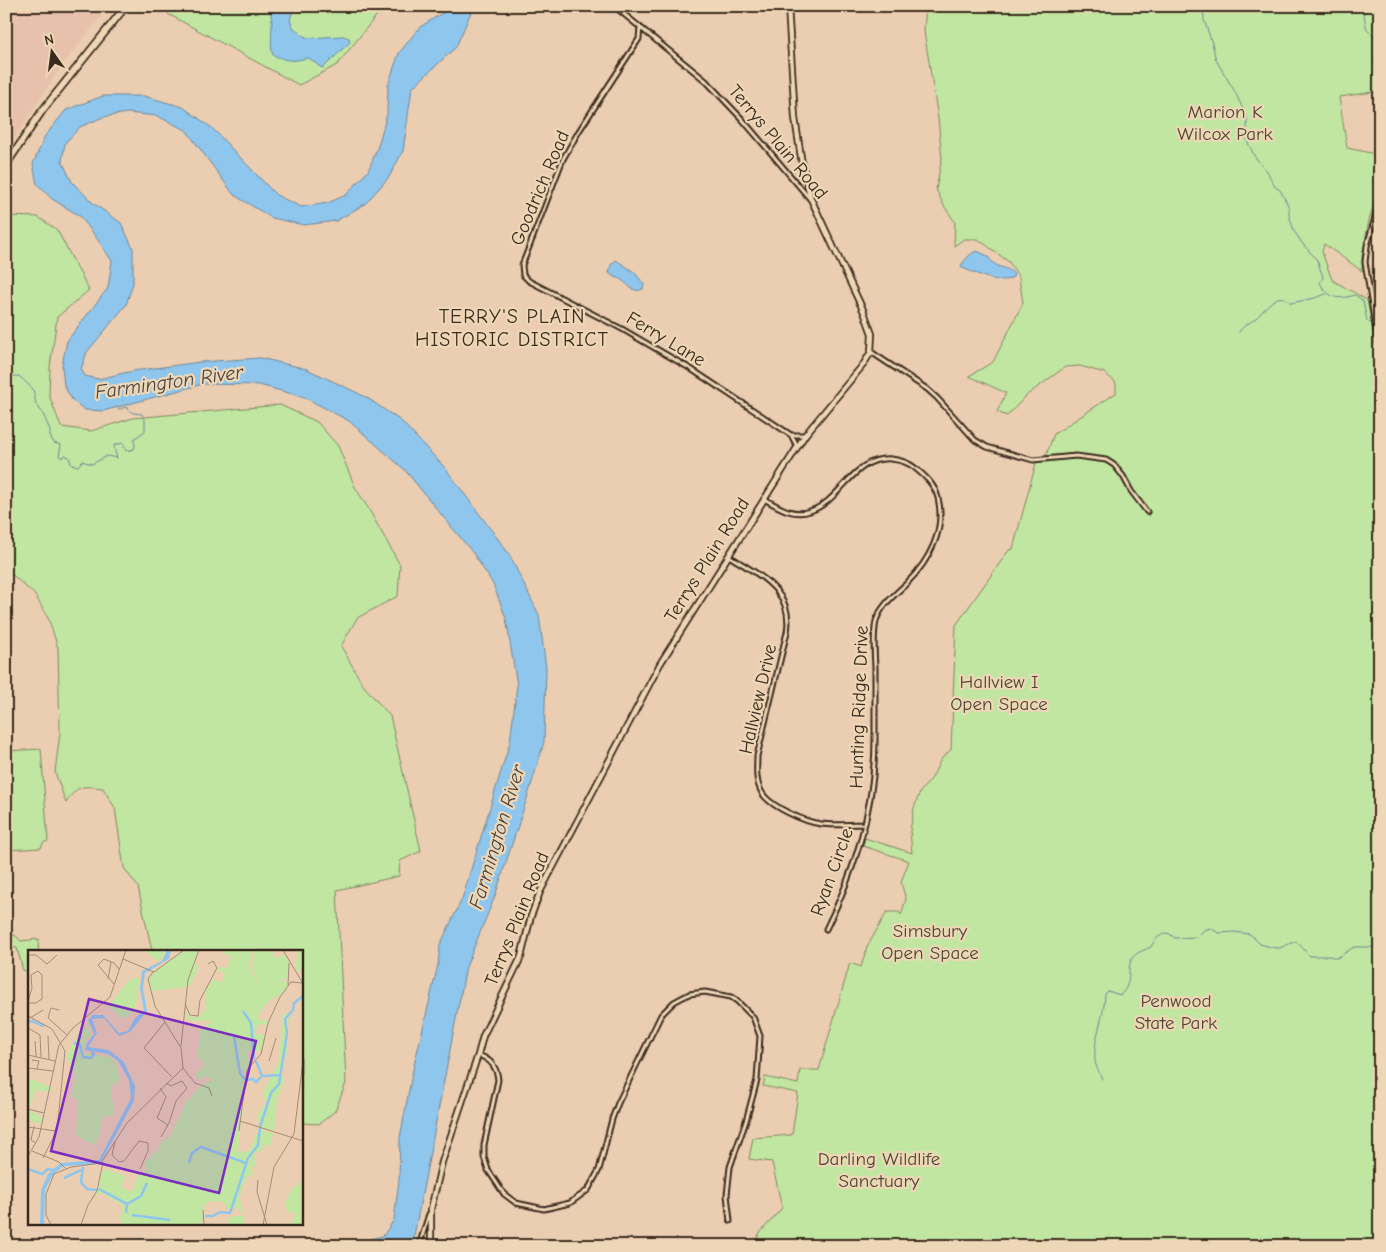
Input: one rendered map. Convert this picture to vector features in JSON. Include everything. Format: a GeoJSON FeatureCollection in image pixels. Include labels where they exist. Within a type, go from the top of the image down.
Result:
{"type":"FeatureCollection","features":[{"type":"Feature","properties":{"kind":"highway"},"geometry":{"type":"LineString","coordinates":[[6,164],[42,111],[126,6]]}},
{"type":"Feature","properties":{"kind":"street","name":"Terrys Plain Road"},"geometry":{"type":"LineString","coordinates":[[431,1246],[431,1208],[442,1162],[483,1036],[521,957],[531,916],[540,892],[660,664],[805,435],[864,365],[871,352],[872,334],[864,312],[811,199],[742,119],[706,81],[614,6]]}},
{"type":"Feature","properties":{"kind":"street"},"geometry":{"type":"LineString","coordinates":[[788,6],[795,118],[802,164],[811,199]]}},
{"type":"Feature","properties":{"kind":"street","name":"Goodrich Road"},"geometry":{"type":"LineString","coordinates":[[522,275],[524,260],[563,159],[639,39],[640,26]]}},
{"type":"Feature","properties":{"kind":"street"},"geometry":{"type":"LineString","coordinates":[[639,39],[649,34]]}},
{"type":"Feature","properties":{"kind":"street"},"geometry":{"type":"LineString","coordinates":[[798,184],[806,180]]}},
{"type":"Feature","properties":{"kind":"street"},"geometry":{"type":"LineString","coordinates":[[1380,200],[1367,246],[1365,262],[1380,357]]}},
{"type":"Feature","properties":{"kind":"street","name":"Ferry Lane"},"geometry":{"type":"LineString","coordinates":[[522,275],[529,281],[622,328],[691,369],[791,435],[798,447]]}},
{"type":"Feature","properties":{"kind":"street"},"geometry":{"type":"LineString","coordinates":[[871,352],[937,398],[975,440],[987,447],[1033,460],[1076,456],[1106,460],[1114,465],[1123,476],[1147,512]]}},
{"type":"Feature","properties":{"kind":"street"},"geometry":{"type":"LineString","coordinates":[[791,435],[805,435]]}},
{"type":"Feature","properties":{"kind":"street","name":"Hunting Ridge Drive"},"geometry":{"type":"LineString","coordinates":[[764,499],[786,511],[808,512],[830,501],[850,478],[863,467],[875,461],[887,459],[902,460],[913,466],[930,482],[938,495],[940,510],[939,527],[929,555],[912,578],[881,609],[876,621],[875,755],[872,784],[864,824]]}},
{"type":"Feature","properties":{"kind":"street","name":"Hallview Drive"},"geometry":{"type":"LineString","coordinates":[[729,556],[773,585],[784,601],[788,614],[787,632],[757,756],[756,775],[761,792],[782,810],[819,824],[864,824]]}},
{"type":"Feature","properties":{"kind":"street","name":"Ryan Circle"},"geometry":{"type":"LineString","coordinates":[[826,929],[849,877],[864,824]]}},
{"type":"Feature","properties":{"kind":"street"},"geometry":{"type":"LineString","coordinates":[[478,1055],[488,1058],[498,1074],[484,1145],[484,1157],[488,1170],[504,1194],[516,1203],[537,1208],[553,1208],[570,1203],[588,1190],[599,1170],[618,1102],[656,1024],[668,1006],[696,992],[731,997],[753,1017],[760,1036],[759,1068],[746,1121],[730,1167],[726,1195],[730,1221]]}},
{"type":"Feature","properties":{"kind":"street"},"geometry":{"type":"LineString","coordinates":[[419,1246],[431,1208]]}},
{"type":"Feature","properties":{"kind":"shaded area"},"geometry":{"type":"Polygon","coordinates":[[[6,6],[103,6],[100,18],[64,62],[6,151],[6,6]]]}},
{"type":"Feature","properties":{"kind":"green space"},"geometry":{"type":"Polygon","coordinates":[[[172,6],[384,6],[337,65],[299,85],[168,14],[172,6]]]}},
{"type":"Feature","properties":{"kind":"green space"},"geometry":{"type":"Polygon","coordinates":[[[926,6],[1380,6],[1380,91],[1339,97],[1347,148],[1380,155],[1380,185],[1369,220],[1362,256],[1362,271],[1324,244],[1322,252],[1332,280],[1367,300],[1380,365],[1380,1246],[754,1246],[759,1234],[782,1208],[772,1162],[749,1159],[753,1138],[792,1135],[798,1093],[763,1086],[765,1077],[798,1084],[800,1070],[819,1070],[850,963],[861,967],[867,947],[887,912],[899,912],[901,915],[906,900],[901,882],[909,861],[863,846],[865,838],[912,853],[910,831],[914,808],[920,792],[932,778],[941,759],[951,750],[956,625],[1009,550],[1013,549],[1037,459],[1045,458],[1054,434],[1116,393],[1116,383],[1105,373],[1080,366],[1065,367],[1027,395],[1007,416],[997,412],[1006,393],[969,376],[993,362],[1023,303],[1019,277],[1009,262],[978,239],[964,239],[954,246],[955,222],[944,206],[936,189],[942,158],[938,118],[924,31],[926,6]]]}},
{"type":"Feature","properties":{"kind":"green space"},"geometry":{"type":"Polygon","coordinates":[[[6,216],[38,217],[57,230],[89,290],[57,317],[50,367],[49,395],[61,427],[91,431],[133,418],[280,405],[317,422],[338,446],[355,487],[400,565],[398,596],[357,618],[341,646],[363,685],[390,716],[421,851],[400,861],[399,876],[337,890],[346,1083],[335,1111],[319,1124],[302,1123],[302,950],[152,950],[138,887],[124,868],[115,808],[103,788],[85,787],[77,789],[66,803],[55,772],[60,733],[58,648],[49,620],[35,595],[6,569],[6,216]]]}},
{"type":"Feature","properties":{"kind":"green space"},"geometry":{"type":"Polygon","coordinates":[[[6,741],[8,751],[41,749],[48,841],[43,843],[41,848],[6,850],[6,741]]]}},
{"type":"Feature","properties":{"kind":"green space"},"geometry":{"type":"Polygon","coordinates":[[[15,935],[21,941],[39,939],[38,950],[28,950],[28,972],[23,970],[17,948],[6,947],[6,937],[15,935]]]}},
{"type":"Feature","properties":{"kind":"water"},"geometry":{"type":"Polygon","coordinates":[[[270,6],[294,6],[290,20],[293,27],[308,38],[343,36],[349,38],[350,42],[323,68],[309,58],[291,60],[273,55],[270,6]]]}},
{"type":"Feature","properties":{"kind":"water","name":"Farmington River"},"geometry":{"type":"Polygon","coordinates":[[[446,6],[473,6],[456,47],[412,88],[403,151],[389,177],[365,204],[336,221],[304,225],[272,218],[234,195],[186,130],[157,116],[127,113],[103,117],[80,127],[65,143],[62,161],[72,182],[93,203],[121,223],[133,248],[133,283],[126,305],[87,352],[81,369],[85,376],[98,379],[133,371],[200,362],[260,358],[307,369],[366,397],[401,421],[446,469],[509,554],[539,615],[546,668],[544,742],[495,896],[466,967],[412,1246],[338,1246],[383,1236],[394,1220],[399,1180],[400,1138],[412,1074],[438,965],[440,945],[462,899],[510,742],[517,685],[506,618],[493,584],[473,553],[404,469],[349,421],[304,397],[259,385],[203,384],[103,411],[85,410],[73,401],[64,386],[62,365],[67,341],[108,288],[112,261],[80,216],[52,199],[37,184],[33,164],[45,136],[66,110],[103,96],[144,96],[183,107],[212,128],[276,195],[301,207],[328,203],[346,195],[368,171],[378,146],[387,114],[388,85],[399,53],[420,27],[444,12],[446,6]]]}},
{"type":"Feature","properties":{"kind":"water"},"geometry":{"type":"Polygon","coordinates":[[[977,251],[988,256],[997,265],[1011,271],[1014,274],[1013,277],[1001,280],[994,279],[962,268],[961,266],[966,259],[977,251]]]}},
{"type":"Feature","properties":{"kind":"water"},"geometry":{"type":"Polygon","coordinates":[[[616,260],[634,272],[644,284],[643,289],[633,289],[609,273],[611,265],[616,260]]]}},
{"type":"Feature","properties":{"kind":"waterway"},"geometry":{"type":"LineString","coordinates":[[1203,6],[1204,20],[1216,60],[1235,92],[1247,118],[1247,141],[1255,157],[1267,171],[1275,187],[1280,190],[1289,207],[1289,215],[1294,231],[1317,260],[1323,277],[1320,283],[1327,292],[1335,297],[1355,295],[1363,301],[1367,321],[1371,323]]}},
{"type":"Feature","properties":{"kind":"waterway"},"geometry":{"type":"LineString","coordinates":[[1362,6],[1367,30],[1376,37],[1378,44],[1379,53],[1375,61],[1379,88],[1376,91],[1380,111]]}},
{"type":"Feature","properties":{"kind":"waterway"},"geometry":{"type":"LineString","coordinates":[[1239,332],[1272,301],[1281,297],[1291,303],[1326,294]]}},
{"type":"Feature","properties":{"kind":"waterway","name":"Farmington River"},"geometry":{"type":"LineString","coordinates":[[6,379],[10,376],[19,376],[33,389],[36,404],[50,430],[50,436],[54,443],[61,445],[59,456],[62,458],[65,455],[69,457],[71,464],[78,466],[82,461],[92,464],[107,456],[117,458],[114,445],[123,443],[126,451],[134,449],[134,439],[145,431],[145,419],[142,414],[133,413],[126,407],[119,409],[116,407]]}},
{"type":"Feature","properties":{"kind":"waterway"},"geometry":{"type":"LineString","coordinates":[[1102,1079],[1096,1065],[1095,1052],[1105,994],[1108,991],[1120,995],[1124,991],[1127,986],[1133,957],[1151,947],[1162,935],[1168,933],[1175,938],[1197,937],[1204,930],[1210,928],[1219,933],[1250,934],[1260,944],[1275,948],[1280,948],[1296,941],[1310,956],[1337,958],[1354,947],[1380,947]]}},
{"type":"Feature","properties":{"kind":"district","name":"TERRY'S PLAIN HISTORIC DISTRICT"},"geometry":{"type":"Point","coordinates":[512,328]}},
{"type":"Feature","properties":{"kind":"park label","name":"Marion K Wilcox Park"},"geometry":{"type":"Point","coordinates":[1225,123]}},
{"type":"Feature","properties":{"kind":"park label","name":"Hallview I Open Space"},"geometry":{"type":"Point","coordinates":[999,693]}},
{"type":"Feature","properties":{"kind":"park label","name":"Simsbury Open Space"},"geometry":{"type":"Point","coordinates":[930,942]}},
{"type":"Feature","properties":{"kind":"park label","name":"Penwood State Park"},"geometry":{"type":"Point","coordinates":[1176,1012]}},
{"type":"Feature","properties":{"kind":"park label","name":"Darling Wildlife Sanctuary"},"geometry":{"type":"Point","coordinates":[879,1170]}}]}
